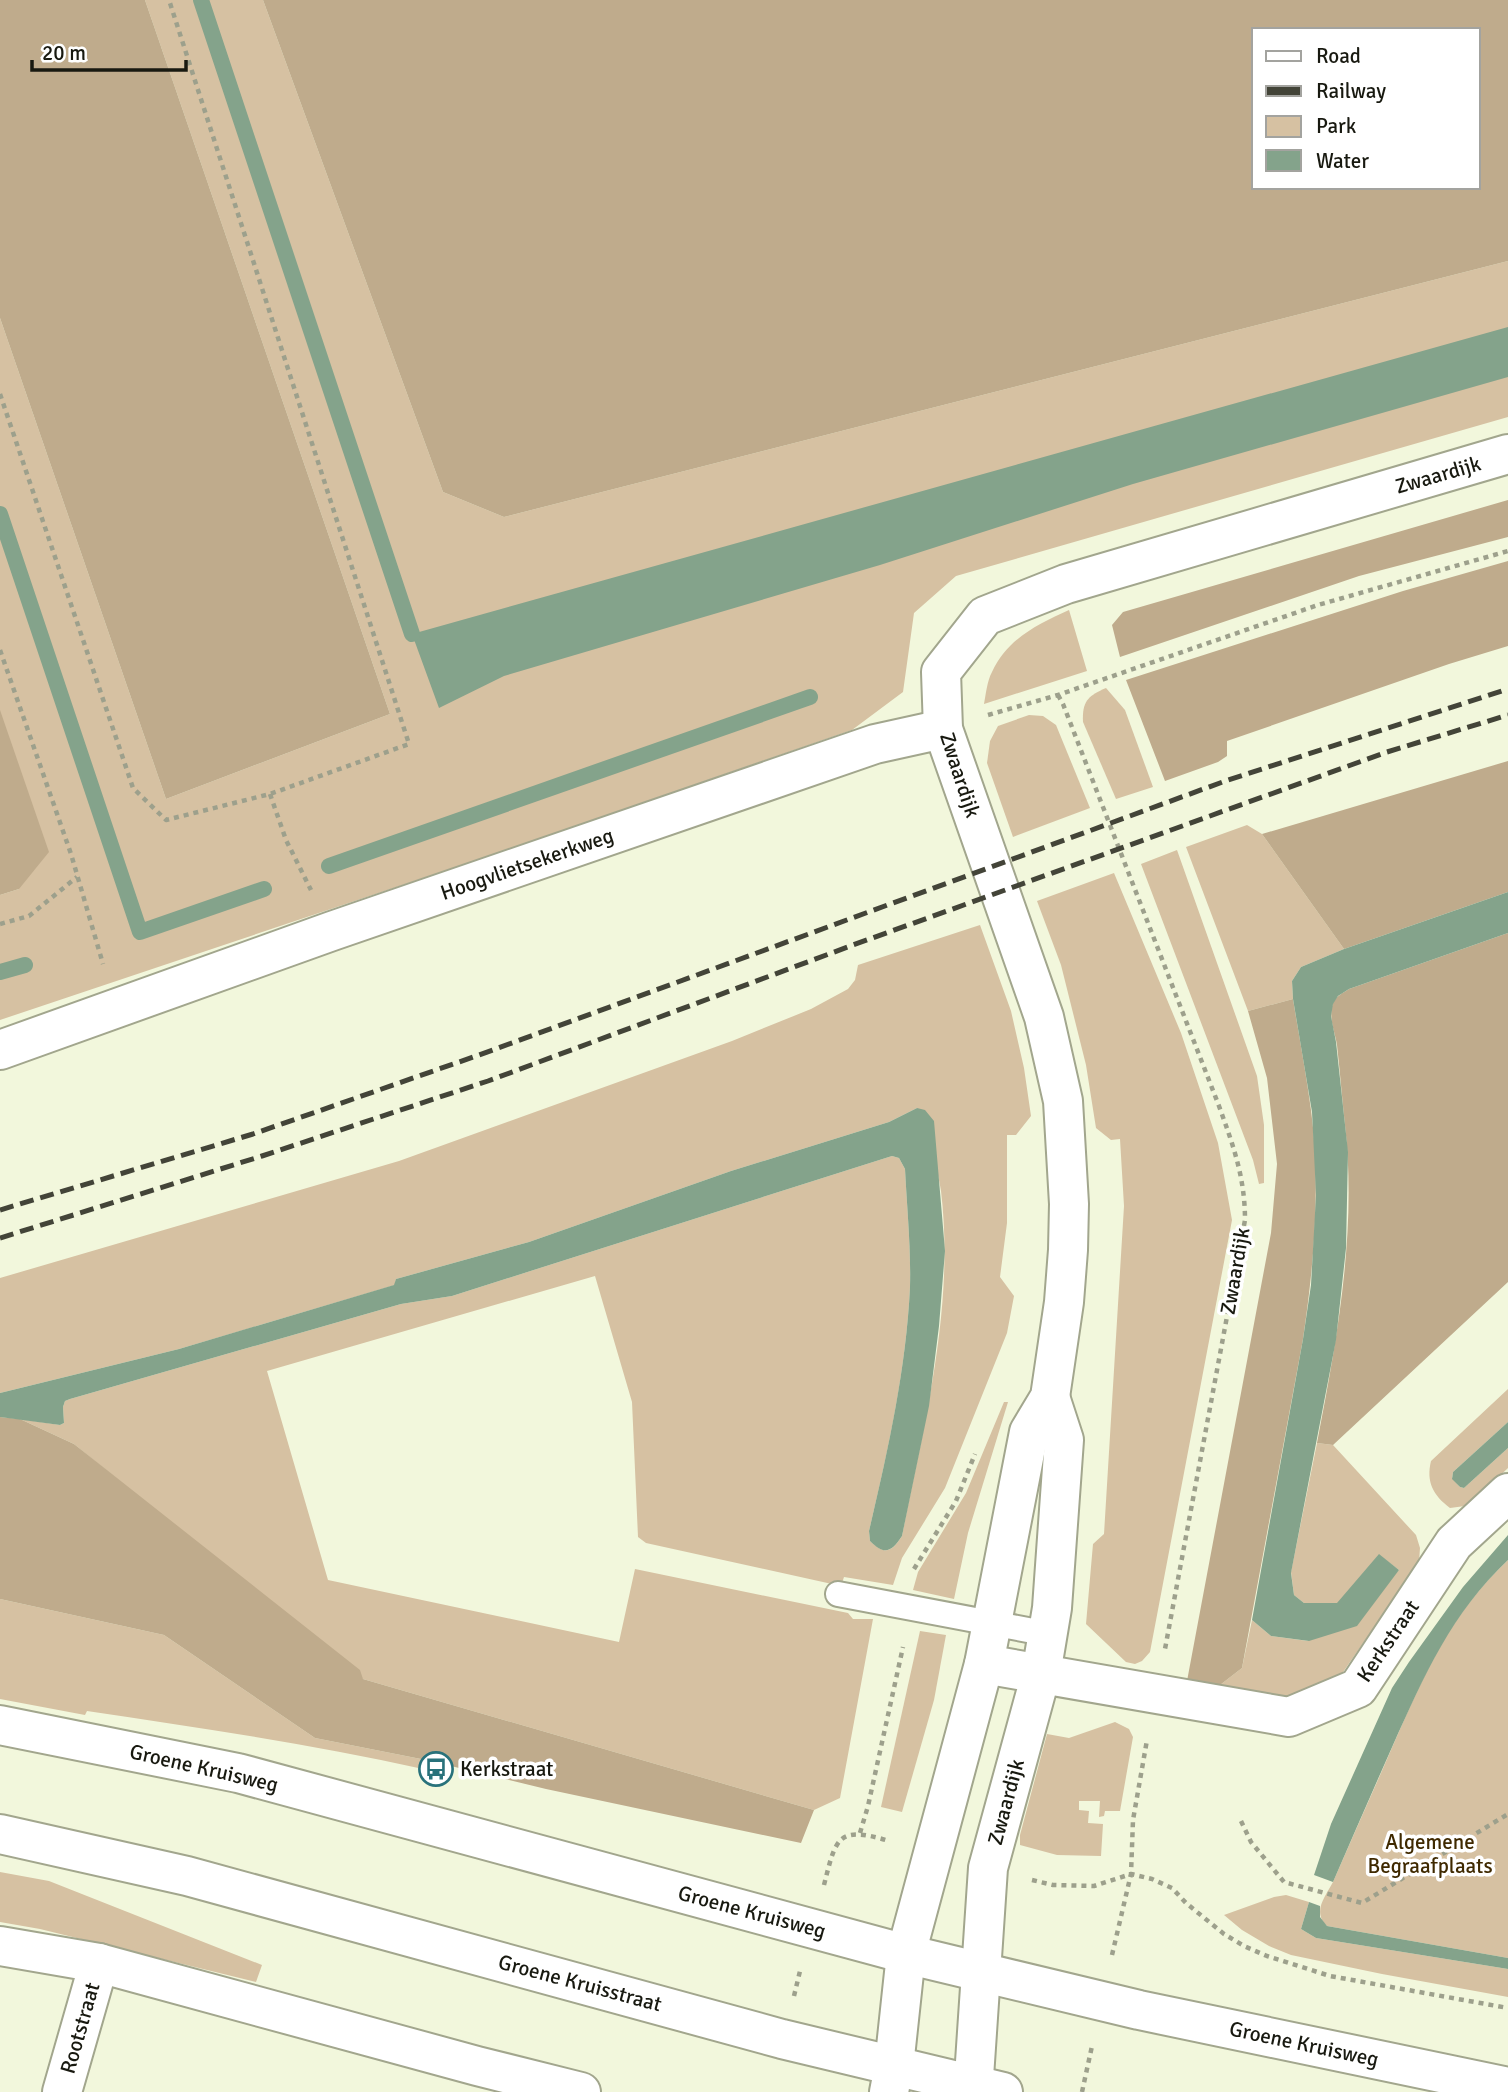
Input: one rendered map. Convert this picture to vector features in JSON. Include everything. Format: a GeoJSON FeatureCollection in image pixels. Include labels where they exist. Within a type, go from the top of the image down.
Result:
{"type":"FeatureCollection","features":[{"type":"Feature","properties":{"kind":"street","name":"Zwaardijk"},"geometry":{"type":"LineString","coordinates":[[892,2079],[906,1954],[984,1664],[1029,1432],[1050,1397],[1064,1302],[1068,1251],[1069,1204],[1063,1101],[1044,1017],[943,729],[941,672],[985,616],[1066,584],[1508,454]]}},
{"type":"Feature","properties":{"kind":"street","name":"Hoogvlietsekerkweg"},"geometry":{"type":"LineString","coordinates":[[0,1050],[332,931],[875,744],[943,729]]}},
{"type":"Feature","properties":{"kind":"street","name":"Zwaardijk"},"geometry":{"type":"LineString","coordinates":[[983,2090],[981,1973],[988,1868],[1051,1676],[1049,1634],[1064,1440],[1050,1397]]}},
{"type":"Feature","properties":{"kind":"street","name":"Kerkstraat"},"geometry":{"type":"LineString","coordinates":[[984,1664],[1289,1717],[1358,1688],[1454,1543],[1508,1493]]}},
{"type":"Feature","properties":{"kind":"street","name":"Groene Kruisweg"},"geometry":{"type":"LineString","coordinates":[[0,1725],[237,1773],[981,1973],[1139,2010],[1508,2087]]}},
{"type":"Feature","properties":{"kind":"street","name":"Groene Kruisstraat"},"geometry":{"type":"LineString","coordinates":[[0,1834],[187,1876],[782,2039],[892,2079],[983,2090]]}},
{"type":"Feature","properties":{"kind":"street"},"geometry":{"type":"LineString","coordinates":[[0,1946],[99,1963],[473,2079],[581,2092]]}},
{"type":"Feature","properties":{"kind":"street","name":"Rootstraat"},"geometry":{"type":"LineString","coordinates":[[62,2092],[99,1963]]}},
{"type":"Feature","properties":{"kind":"lane"},"geometry":{"type":"LineString","coordinates":[[838,1594],[1049,1634]]}},
{"type":"Feature","properties":{"kind":"path"},"geometry":{"type":"LineString","coordinates":[[0,394],[133,788],[166,820],[270,794],[409,744],[169,0]]}},
{"type":"Feature","properties":{"kind":"path"},"geometry":{"type":"LineString","coordinates":[[943,729],[1058,695],[1318,605],[1508,551]]}},
{"type":"Feature","properties":{"kind":"path"},"geometry":{"type":"LineString","coordinates":[[0,650],[77,877],[116,1009]]}},
{"type":"Feature","properties":{"kind":"path","name":"Zwaardijk"},"geometry":{"type":"LineString","coordinates":[[1058,695],[1219,1106],[1241,1171],[1245,1195],[1245,1220],[1139,1780],[1133,1820],[1131,1874]]}},
{"type":"Feature","properties":{"kind":"path"},"geometry":{"type":"LineString","coordinates":[[270,794],[286,840],[332,931]]}},
{"type":"Feature","properties":{"kind":"path"},"geometry":{"type":"LineString","coordinates":[[0,924],[29,916],[77,877]]}},
{"type":"Feature","properties":{"kind":"path"},"geometry":{"type":"LineString","coordinates":[[911,1579],[914,1569],[956,1500],[976,1450]]}},
{"type":"Feature","properties":{"kind":"path"},"geometry":{"type":"LineString","coordinates":[[895,1842],[859,1833],[868,1806],[904,1640]]}},
{"type":"Feature","properties":{"kind":"path"},"geometry":{"type":"LineString","coordinates":[[1241,1821],[1251,1842],[1284,1882],[1362,1903],[1508,1814]]}},
{"type":"Feature","properties":{"kind":"path"},"geometry":{"type":"LineString","coordinates":[[1024,1878],[1053,1885],[1094,1886],[1131,1874],[1152,1879],[1172,1888],[1224,1934],[1276,1960],[1330,1976],[1508,2008]]}},
{"type":"Feature","properties":{"kind":"green space"},"geometry":{"type":"Polygon","coordinates":[[[145,0],[263,0],[443,492],[504,517],[1508,261],[1508,417],[956,576],[914,613],[903,692],[852,730],[486,857],[0,1020],[0,895],[19,889],[0,712],[0,318],[166,799],[390,714],[145,0]]]}},
{"type":"Feature","properties":{"kind":"green space"},"geometry":{"type":"Polygon","coordinates":[[[1069,610],[1087,671],[984,704],[990,676],[1006,650],[1035,627],[1069,610]]]}},
{"type":"Feature","properties":{"kind":"green space"},"geometry":{"type":"Polygon","coordinates":[[[1106,688],[1125,710],[1153,787],[1116,799],[1083,722],[1087,700],[1106,688]]]}},
{"type":"Feature","properties":{"kind":"green space"},"geometry":{"type":"Polygon","coordinates":[[[1029,715],[1043,716],[1056,725],[1090,808],[1013,837],[987,763],[990,741],[998,726],[1029,715]]]}},
{"type":"Feature","properties":{"kind":"green space"},"geometry":{"type":"Polygon","coordinates":[[[1247,825],[1262,834],[1344,949],[1301,967],[1292,981],[1293,999],[1248,1011],[1186,847],[1247,825]]]}},
{"type":"Feature","properties":{"kind":"green space"},"geometry":{"type":"Polygon","coordinates":[[[1177,850],[1257,1076],[1264,1125],[1264,1183],[1259,1184],[1253,1160],[1141,864],[1177,850]]]}},
{"type":"Feature","properties":{"kind":"green space"},"geometry":{"type":"Polygon","coordinates":[[[1114,873],[1181,1033],[1218,1143],[1232,1220],[1150,1652],[1135,1664],[1126,1662],[1086,1624],[1093,1544],[1104,1534],[1124,1206],[1120,1139],[1111,1140],[1096,1128],[1086,1065],[1061,965],[1037,901],[1114,873]]]}},
{"type":"Feature","properties":{"kind":"green space"},"geometry":{"type":"Polygon","coordinates":[[[980,925],[1011,1011],[1024,1068],[1031,1116],[1016,1135],[1007,1135],[1007,1223],[1000,1277],[1014,1296],[1007,1333],[945,1488],[902,1558],[893,1585],[844,1577],[841,1586],[646,1543],[638,1537],[632,1402],[595,1276],[267,1371],[328,1580],[619,1642],[635,1569],[848,1613],[853,1619],[873,1619],[840,1798],[814,1810],[363,1679],[74,1444],[20,1419],[60,1425],[64,1423],[65,1401],[70,1399],[401,1304],[452,1296],[892,1156],[899,1158],[905,1169],[910,1287],[900,1380],[869,1531],[870,1541],[880,1549],[891,1549],[902,1536],[928,1408],[941,1321],[944,1278],[941,1191],[917,1108],[889,1122],[731,1171],[529,1242],[396,1279],[395,1285],[179,1349],[0,1393],[0,1278],[399,1161],[732,1041],[811,1009],[848,989],[855,980],[858,965],[980,925]]]}},
{"type":"Feature","properties":{"kind":"green space"},"geometry":{"type":"Polygon","coordinates":[[[1508,1389],[1508,1422],[1453,1472],[1452,1478],[1464,1488],[1508,1448],[1508,1468],[1471,1503],[1450,1508],[1432,1488],[1429,1475],[1431,1461],[1508,1389]]]}},
{"type":"Feature","properties":{"kind":"green space"},"geometry":{"type":"Polygon","coordinates":[[[1004,1402],[1008,1402],[968,1533],[954,1599],[913,1590],[918,1572],[966,1493],[1004,1402]]]}},
{"type":"Feature","properties":{"kind":"green space"},"geometry":{"type":"Polygon","coordinates":[[[1317,1443],[1333,1445],[1416,1535],[1420,1548],[1419,1562],[1341,1675],[1292,1698],[1220,1685],[1242,1668],[1252,1620],[1271,1636],[1308,1641],[1399,1570],[1379,1555],[1338,1603],[1304,1603],[1294,1595],[1291,1572],[1317,1443]]]}},
{"type":"Feature","properties":{"kind":"green space","name":"Algemene Begraafplaats"},"geometry":{"type":"Polygon","coordinates":[[[1508,1560],[1508,1958],[1327,1926],[1320,1915],[1321,1904],[1427,1672],[1453,1625],[1487,1581],[1508,1560]]]}},
{"type":"Feature","properties":{"kind":"green space"},"geometry":{"type":"Polygon","coordinates":[[[0,1599],[164,1635],[315,1738],[426,1760],[423,1769],[255,1737],[87,1711],[85,1715],[0,1699],[0,1599]]]}},
{"type":"Feature","properties":{"kind":"green space"},"geometry":{"type":"Polygon","coordinates":[[[920,1631],[946,1635],[934,1700],[902,1812],[881,1807],[920,1631]]]}},
{"type":"Feature","properties":{"kind":"green space"},"geometry":{"type":"Polygon","coordinates":[[[1115,1722],[1129,1729],[1133,1737],[1120,1811],[1105,1811],[1104,1816],[1099,1817],[1100,1801],[1079,1801],[1079,1810],[1089,1811],[1088,1823],[1103,1824],[1101,1856],[1057,1855],[1020,1845],[1020,1835],[1047,1734],[1069,1738],[1115,1722]]]}},
{"type":"Feature","properties":{"kind":"green space"},"geometry":{"type":"Polygon","coordinates":[[[0,1872],[49,1881],[262,1965],[256,1982],[40,1929],[0,1922],[0,1872]]]}},
{"type":"Feature","properties":{"kind":"green space"},"geometry":{"type":"Polygon","coordinates":[[[1286,1895],[1309,1902],[1301,1929],[1316,1938],[1508,1969],[1508,1997],[1291,1955],[1242,1930],[1224,1915],[1286,1895]]]}},
{"type":"Feature","properties":{"kind":"shaded area"},"geometry":{"type":"Polygon","coordinates":[[[0,0],[145,0],[390,714],[166,799],[0,318],[0,0]]]}},
{"type":"Feature","properties":{"kind":"shaded area"},"geometry":{"type":"Polygon","coordinates":[[[263,0],[1508,0],[1508,261],[504,517],[443,492],[263,0]]]}},
{"type":"Feature","properties":{"kind":"shaded area"},"geometry":{"type":"Polygon","coordinates":[[[1508,500],[1508,537],[1359,576],[1120,657],[1112,625],[1123,612],[1508,500]]]}},
{"type":"Feature","properties":{"kind":"shaded area"},"geometry":{"type":"Polygon","coordinates":[[[1508,561],[1508,646],[1227,741],[1227,756],[1218,762],[1165,781],[1126,680],[1403,591],[1508,561]]]}},
{"type":"Feature","properties":{"kind":"shaded area"},"geometry":{"type":"Polygon","coordinates":[[[0,710],[49,852],[19,889],[0,895],[0,710]]]}},
{"type":"Feature","properties":{"kind":"shaded area"},"geometry":{"type":"Polygon","coordinates":[[[1508,761],[1508,892],[1344,949],[1262,834],[1508,761]]]}},
{"type":"Feature","properties":{"kind":"shaded area"},"geometry":{"type":"Polygon","coordinates":[[[1508,933],[1508,1282],[1333,1445],[1317,1443],[1338,1325],[1347,1245],[1348,1165],[1337,1045],[1332,1019],[1333,1003],[1349,989],[1508,933]]]}},
{"type":"Feature","properties":{"kind":"shaded area"},"geometry":{"type":"Polygon","coordinates":[[[1293,999],[1311,1110],[1316,1167],[1313,1254],[1303,1339],[1242,1668],[1220,1685],[1187,1681],[1271,1233],[1277,1164],[1267,1078],[1248,1011],[1293,999]]]}},
{"type":"Feature","properties":{"kind":"shaded area"},"geometry":{"type":"Polygon","coordinates":[[[0,1417],[20,1419],[74,1444],[360,1670],[363,1679],[814,1810],[801,1843],[315,1738],[164,1635],[0,1599],[0,1417]]]}},
{"type":"Feature","properties":{"kind":"water"},"geometry":{"type":"Polygon","coordinates":[[[1508,327],[1508,377],[1133,484],[880,565],[504,676],[439,708],[412,634],[1508,327]]]}},
{"type":"Feature","properties":{"kind":"water"},"geometry":{"type":"Polygon","coordinates":[[[1508,892],[1508,933],[1349,989],[1338,996],[1333,1004],[1331,1016],[1348,1152],[1346,1248],[1336,1340],[1291,1573],[1294,1595],[1304,1603],[1337,1603],[1379,1554],[1399,1570],[1357,1626],[1309,1641],[1271,1636],[1252,1620],[1303,1339],[1311,1285],[1316,1195],[1312,1112],[1292,981],[1301,967],[1344,949],[1508,892]]]}},
{"type":"Feature","properties":{"kind":"water"},"geometry":{"type":"Polygon","coordinates":[[[917,1108],[925,1110],[934,1121],[945,1251],[929,1406],[902,1536],[891,1549],[879,1549],[870,1541],[869,1531],[900,1379],[910,1287],[905,1169],[899,1158],[892,1156],[452,1296],[401,1304],[70,1399],[65,1401],[64,1423],[60,1425],[0,1417],[0,1393],[179,1349],[394,1285],[396,1279],[529,1242],[731,1171],[889,1122],[917,1108]]]}},
{"type":"Feature","properties":{"kind":"water"},"geometry":{"type":"Polygon","coordinates":[[[1508,1422],[1508,1448],[1464,1488],[1460,1487],[1452,1479],[1453,1472],[1508,1422]]]}},
{"type":"Feature","properties":{"kind":"water"},"geometry":{"type":"Polygon","coordinates":[[[1508,1535],[1508,1560],[1470,1602],[1441,1646],[1416,1694],[1333,1882],[1314,1875],[1331,1824],[1392,1688],[1463,1587],[1508,1535]]]}},
{"type":"Feature","properties":{"kind":"water"},"geometry":{"type":"Polygon","coordinates":[[[1309,1902],[1320,1906],[1320,1917],[1327,1926],[1508,1958],[1508,1969],[1316,1938],[1301,1929],[1309,1902]]]}},
{"type":"Feature","properties":{"kind":"waterway"},"geometry":{"type":"LineString","coordinates":[[201,0],[412,634]]}},
{"type":"Feature","properties":{"kind":"waterway"},"geometry":{"type":"LineString","coordinates":[[0,514],[140,932],[264,889]]}},
{"type":"Feature","properties":{"kind":"waterway"},"geometry":{"type":"LineString","coordinates":[[329,866],[810,697]]}},
{"type":"Feature","properties":{"kind":"waterway"},"geometry":{"type":"LineString","coordinates":[[0,972],[25,965]]}},
{"type":"Feature","properties":{"kind":"railway"},"geometry":{"type":"LineString","coordinates":[[0,1210],[253,1134],[479,1055],[1228,780],[1508,689]]}},
{"type":"Feature","properties":{"kind":"railway"},"geometry":{"type":"LineString","coordinates":[[0,1238],[262,1156],[488,1081],[853,945],[1387,752],[1508,715]]}},
{"type":"Feature","properties":{"kind":"place","name":"Kerkstraat"},"geometry":{"type":"Point","coordinates":[436,1769]}}]}
